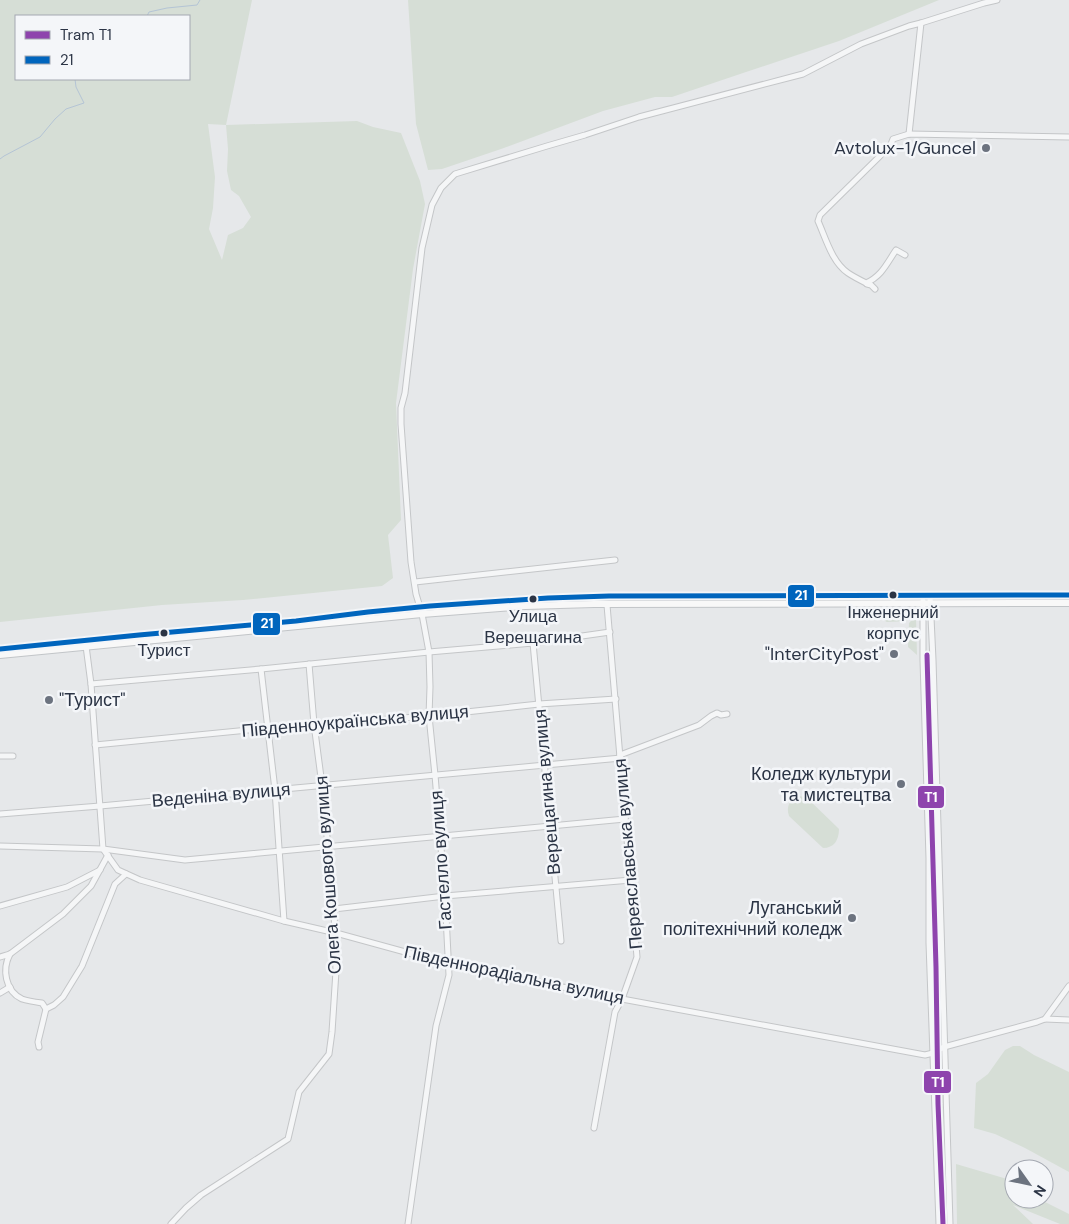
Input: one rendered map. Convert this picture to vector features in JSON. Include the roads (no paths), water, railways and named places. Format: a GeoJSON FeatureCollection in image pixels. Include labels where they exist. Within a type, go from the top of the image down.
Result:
{"type":"FeatureCollection","features":[{"type":"Feature","properties":{"kind":"main road"},"geometry":{"type":"LineString","coordinates":[[0,655],[168,639],[494,601],[582,596],[1069,595]]}},
{"type":"Feature","properties":{"kind":"main road"},"geometry":{"type":"LineString","coordinates":[[0,649],[296,621],[368,612],[525,606],[1069,603]]}},
{"type":"Feature","properties":{"kind":"street","name":"Гастелло вулиця"},"geometry":{"type":"LineString","coordinates":[[408,1224],[436,1026],[449,975],[445,896],[428,716],[430,686],[429,652],[411,562],[401,424],[401,408],[405,393],[422,248],[432,205],[441,188],[455,174],[638,117],[803,74],[861,44],[909,26],[994,0]]}},
{"type":"Feature","properties":{"kind":"street"},"geometry":{"type":"LineString","coordinates":[[909,134],[921,23]]}},
{"type":"Feature","properties":{"kind":"street"},"geometry":{"type":"LineString","coordinates":[[875,289],[848,273],[838,264],[818,221],[820,215],[880,156],[894,139],[909,134],[1069,137]]}},
{"type":"Feature","properties":{"kind":"street"},"geometry":{"type":"LineString","coordinates":[[866,283],[875,280],[896,250],[906,255]]}},
{"type":"Feature","properties":{"kind":"street"},"geometry":{"type":"LineString","coordinates":[[415,582],[615,560]]}},
{"type":"Feature","properties":{"kind":"street"},"geometry":{"type":"LineString","coordinates":[[926,596],[923,660],[939,1224]]}},
{"type":"Feature","properties":{"kind":"street"},"geometry":{"type":"LineString","coordinates":[[926,604],[933,660],[950,1224]]}},
{"type":"Feature","properties":{"kind":"street","name":"Переяславська вулиця"},"geometry":{"type":"LineString","coordinates":[[594,1128],[615,1012],[622,999],[637,957],[607,605]]}},
{"type":"Feature","properties":{"kind":"street"},"geometry":{"type":"LineString","coordinates":[[91,684],[533,643],[610,632]]}},
{"type":"Feature","properties":{"kind":"street","name":"Верещагина вулиця"},"geometry":{"type":"LineString","coordinates":[[533,643],[561,941]]}},
{"type":"Feature","properties":{"kind":"street"},"geometry":{"type":"LineString","coordinates":[[86,646],[91,684],[103,849]]}},
{"type":"Feature","properties":{"kind":"street"},"geometry":{"type":"LineString","coordinates":[[923,660],[933,660]]}},
{"type":"Feature","properties":{"kind":"street","name":"Олега Кошового вулиця"},"geometry":{"type":"LineString","coordinates":[[171,1224],[201,1194],[288,1139],[299,1092],[329,1054],[336,971],[336,933],[309,664]]}},
{"type":"Feature","properties":{"kind":"street"},"geometry":{"type":"LineString","coordinates":[[261,669],[275,790],[284,921]]}},
{"type":"Feature","properties":{"kind":"street","name":"Південноукраїнська вулиця"},"geometry":{"type":"LineString","coordinates":[[95,745],[268,728],[428,716],[539,704],[616,699]]}},
{"type":"Feature","properties":{"kind":"street","name":"Веденіна вулиця"},"geometry":{"type":"LineString","coordinates":[[0,814],[322,786],[620,756],[699,725],[716,713],[721,715],[727,714]]}},
{"type":"Feature","properties":{"kind":"street"},"geometry":{"type":"LineString","coordinates":[[0,756],[13,756]]}},
{"type":"Feature","properties":{"kind":"street"},"geometry":{"type":"LineString","coordinates":[[0,846],[103,849],[185,860],[625,819]]}},
{"type":"Feature","properties":{"kind":"street","name":"Південнорадіальна вулиця"},"geometry":{"type":"LineString","coordinates":[[103,849],[118,870],[153,884],[284,921],[336,933],[449,964],[622,999],[925,1055],[933,1053]]}},
{"type":"Feature","properties":{"kind":"street"},"geometry":{"type":"LineString","coordinates":[[0,957],[10,954],[64,914],[91,886],[108,856]]}},
{"type":"Feature","properties":{"kind":"street"},"geometry":{"type":"LineString","coordinates":[[0,906],[68,887],[100,870]]}},
{"type":"Feature","properties":{"kind":"street"},"geometry":{"type":"LineString","coordinates":[[46,1009],[54,1005],[63,996],[82,966],[115,884],[126,874]]}},
{"type":"Feature","properties":{"kind":"street"},"geometry":{"type":"LineString","coordinates":[[334,909],[445,896],[631,880]]}},
{"type":"Feature","properties":{"kind":"street"},"geometry":{"type":"LineString","coordinates":[[10,954],[6,961],[5,973],[10,987],[16,995],[24,1000],[42,1003],[46,1009],[38,1042],[39,1047]]}},
{"type":"Feature","properties":{"kind":"street"},"geometry":{"type":"LineString","coordinates":[[1045,1019],[1069,986]]}},
{"type":"Feature","properties":{"kind":"street"},"geometry":{"type":"LineString","coordinates":[[0,993],[10,987]]}},
{"type":"Feature","properties":{"kind":"street"},"geometry":{"type":"LineString","coordinates":[[933,1053],[944,1047],[1045,1019],[1069,1020]]}},
{"type":"Feature","properties":{"kind":"waterway"},"geometry":{"type":"LineString","coordinates":[[148,15],[149,12],[167,8],[197,5],[200,0]]}},
{"type":"Feature","properties":{"kind":"waterway"},"geometry":{"type":"LineString","coordinates":[[0,159],[40,137],[66,109],[84,103],[76,87],[75,80]]}},
{"type":"Feature","properties":{"kind":"tram line","name":"T1"},"geometry":{"type":"LineString","coordinates":[[927,655],[938,1104],[943,1224]]}},
{"type":"Feature","properties":{"kind":"place","name":"Avtolux-1/Guncel"},"geometry":{"type":"Point","coordinates":[986,148]}},
{"type":"Feature","properties":{"kind":"place","name":"Інженерний корпус"},"geometry":{"type":"Point","coordinates":[893,595]}},
{"type":"Feature","properties":{"kind":"place","name":"Улица Верещагина"},"geometry":{"type":"Point","coordinates":[533,599]}},
{"type":"Feature","properties":{"kind":"place","name":"Турист"},"geometry":{"type":"Point","coordinates":[164,633]}},
{"type":"Feature","properties":{"kind":"place","name":"\"InterCityPost\""},"geometry":{"type":"Point","coordinates":[894,654]}},
{"type":"Feature","properties":{"kind":"place","name":"\"Турист\""},"geometry":{"type":"Point","coordinates":[49,700]}},
{"type":"Feature","properties":{"kind":"place","name":"Коледж культури та мистецтва"},"geometry":{"type":"Point","coordinates":[901,784]}},
{"type":"Feature","properties":{"kind":"place","name":"Луганський політехнічний коледж"},"geometry":{"type":"Point","coordinates":[852,918]}}]}
